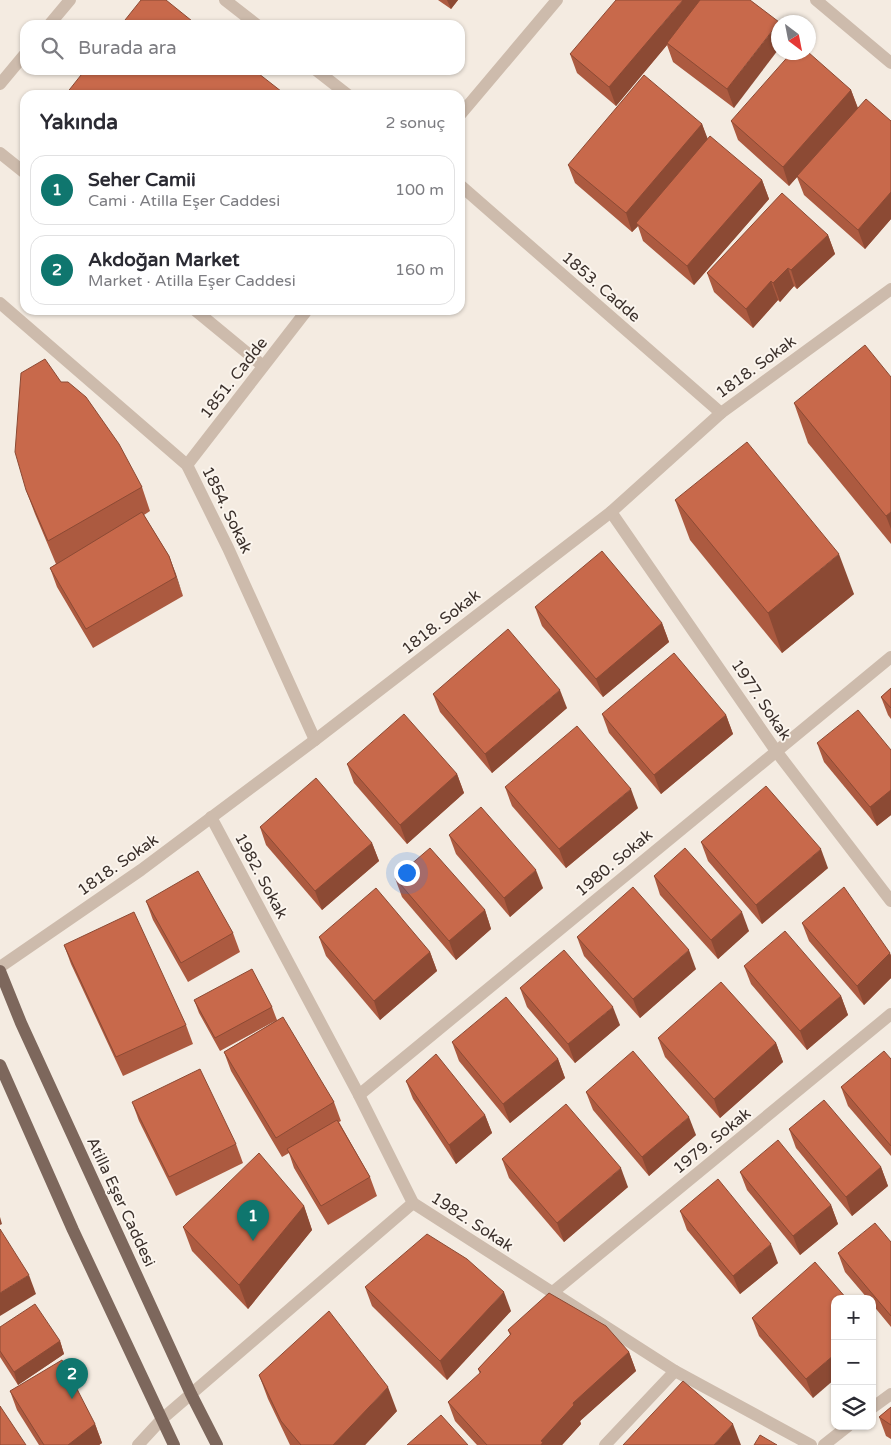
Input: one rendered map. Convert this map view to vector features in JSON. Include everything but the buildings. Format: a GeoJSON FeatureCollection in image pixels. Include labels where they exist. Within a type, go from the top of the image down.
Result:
{"type":"FeatureCollection","features":[{"type":"Feature","properties":{"kind":"main road","name":"Atilla Eşer Caddesi"},"geometry":{"type":"LineString","coordinates":[[0,971],[21,1023],[191,1394],[217,1445]]}},
{"type":"Feature","properties":{"kind":"main road"},"geometry":{"type":"LineString","coordinates":[[0,1065],[73,1230],[174,1445]]}},
{"type":"Feature","properties":{"kind":"street"},"geometry":{"type":"LineString","coordinates":[[53,20],[70,0]]}},
{"type":"Feature","properties":{"kind":"street"},"geometry":{"type":"LineString","coordinates":[[225,0],[251,20]]}},
{"type":"Feature","properties":{"kind":"street"},"geometry":{"type":"LineString","coordinates":[[465,109],[557,0]]}},
{"type":"Feature","properties":{"kind":"street"},"geometry":{"type":"LineString","coordinates":[[816,0],[891,63]]}},
{"type":"Feature","properties":{"kind":"street"},"geometry":{"type":"LineString","coordinates":[[0,84],[20,60]]}},
{"type":"Feature","properties":{"kind":"street"},"geometry":{"type":"LineString","coordinates":[[322,75],[342,90]]}},
{"type":"Feature","properties":{"kind":"street"},"geometry":{"type":"LineString","coordinates":[[0,153],[20,169]]}},
{"type":"Feature","properties":{"kind":"street","name":"1853. Cadde"},"geometry":{"type":"LineString","coordinates":[[465,189],[721,413]]}},
{"type":"Feature","properties":{"kind":"street","name":"1818. Sokak"},"geometry":{"type":"LineString","coordinates":[[0,967],[141,870],[315,740],[611,512],[721,413],[891,289]]}},
{"type":"Feature","properties":{"kind":"street","name":"1854. Sokak"},"geometry":{"type":"LineString","coordinates":[[0,303],[187,465],[228,548],[315,740]]}},
{"type":"Feature","properties":{"kind":"street"},"geometry":{"type":"LineString","coordinates":[[201,315],[264,366]]}},
{"type":"Feature","properties":{"kind":"street","name":"1851. Cadde"},"geometry":{"type":"LineString","coordinates":[[187,465],[303,315]]}},
{"type":"Feature","properties":{"kind":"street","name":"1977. Sokak"},"geometry":{"type":"LineString","coordinates":[[611,512],[776,751],[891,901]]}},
{"type":"Feature","properties":{"kind":"street","name":"1980. Sokak"},"geometry":{"type":"LineString","coordinates":[[359,1095],[891,657]]}},
{"type":"Feature","properties":{"kind":"street","name":"1982. Sokak"},"geometry":{"type":"LineString","coordinates":[[211,817],[359,1095],[413,1203],[676,1371],[811,1445]]}},
{"type":"Feature","properties":{"kind":"street","name":"1979. Sokak"},"geometry":{"type":"LineString","coordinates":[[553,1292],[891,1014]]}},
{"type":"Feature","properties":{"kind":"street"},"geometry":{"type":"LineString","coordinates":[[138,1445],[162,1419],[413,1203]]}},
{"type":"Feature","properties":{"kind":"street"},"geometry":{"type":"LineString","coordinates":[[604,1445],[676,1371]]}},
{"type":"Feature","properties":{"kind":"street"},"geometry":{"type":"LineString","coordinates":[[876,1405],[891,1394]]}},
{"type":"Feature","properties":{"kind":"street"},"geometry":{"type":"LineString","coordinates":[[824,1445],[843,1430]]}},
{"type":"Feature","properties":{"kind":"place","name":"Seher Camii"},"geometry":{"type":"Point","coordinates":[253,1241]}},
{"type":"Feature","properties":{"kind":"place","name":"Akdoğan Market"},"geometry":{"type":"Point","coordinates":[72,1399]}}]}
